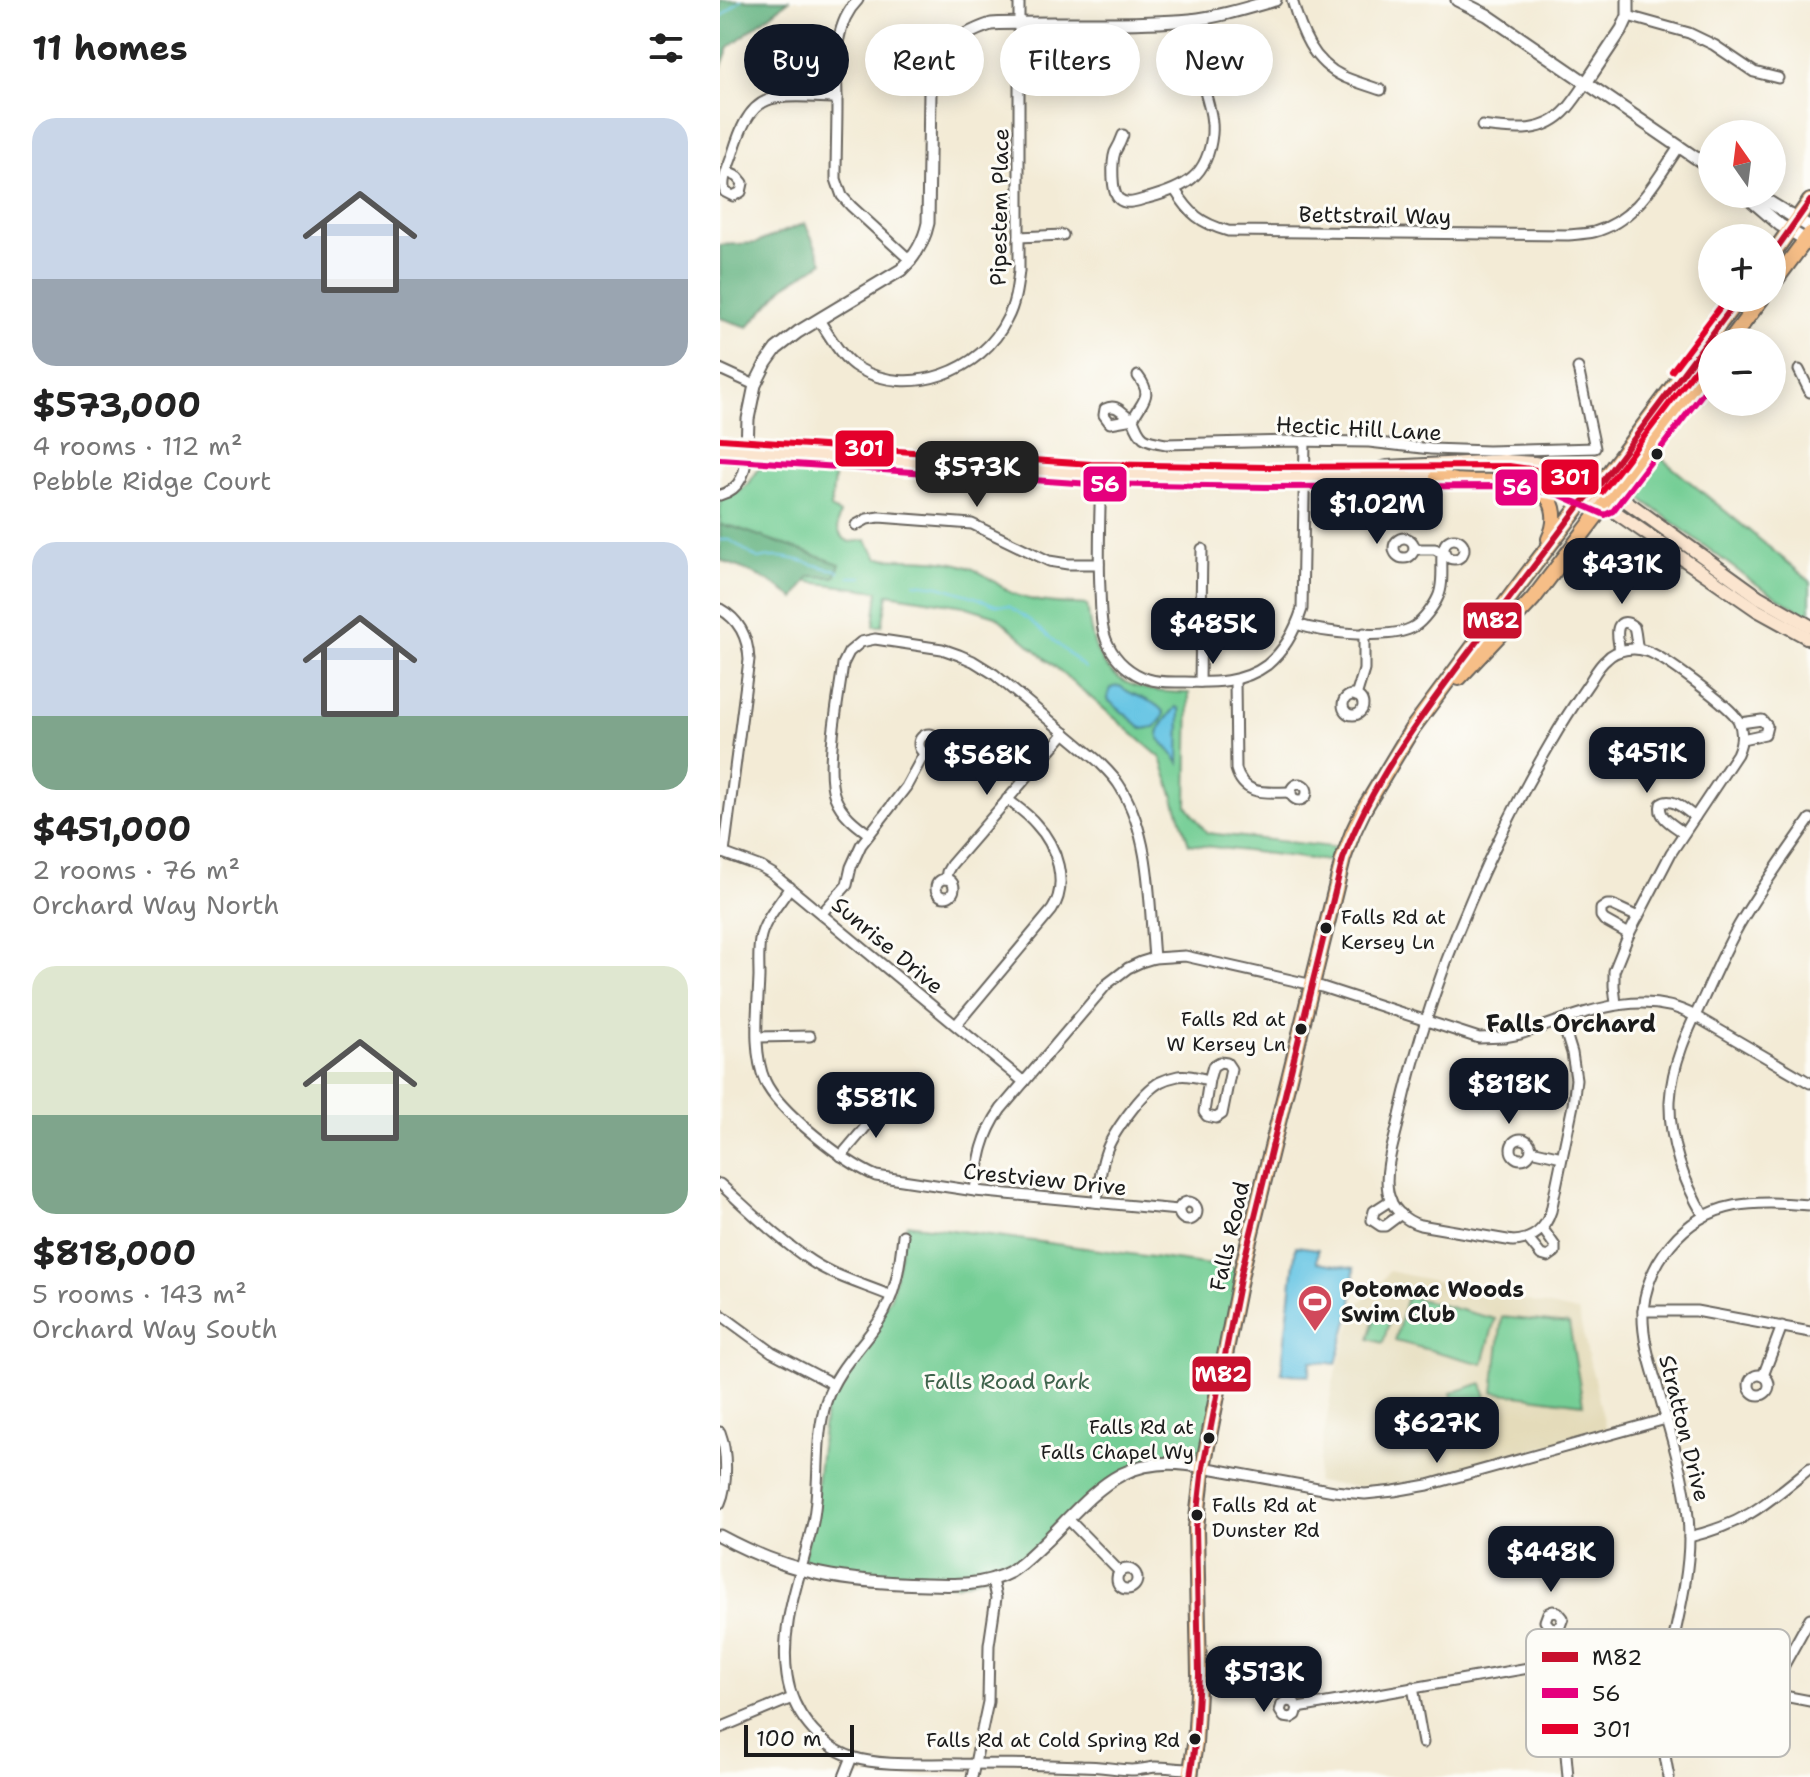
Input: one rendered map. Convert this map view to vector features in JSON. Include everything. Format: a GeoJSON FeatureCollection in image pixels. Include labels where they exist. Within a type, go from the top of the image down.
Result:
{"type":"FeatureCollection","features":[{"type":"Feature","properties":{"kind":"main road"},"geometry":{"type":"LineString","coordinates":[[1786,260],[1803,230],[1810,201]]}},
{"type":"Feature","properties":{"kind":"main road"},"geometry":{"type":"LineString","coordinates":[[1786,244],[1803,230]]}},
{"type":"Feature","properties":{"kind":"main road","name":"Falls Road"},"geometry":{"type":"LineString","coordinates":[[1191,1773],[1199,1675],[1196,1528],[1203,1467],[1242,1269],[1343,859],[1353,832],[1380,781],[1412,729],[1729,312]]}},
{"type":"Feature","properties":{"kind":"main road","name":"Falls Road"},"geometry":{"type":"LineString","coordinates":[[1412,729],[1533,599],[1698,383]]}},
{"type":"Feature","properties":{"kind":"main road"},"geometry":{"type":"LineString","coordinates":[[720,449],[1101,474],[1476,475],[1531,479],[1561,484],[1589,496],[1610,499],[1759,597],[1810,626]]}},
{"type":"Feature","properties":{"kind":"main road"},"geometry":{"type":"LineString","coordinates":[[1346,475],[1387,467],[1504,461],[1566,469],[1601,483],[1610,499],[1744,602],[1810,639]]}},
{"type":"Feature","properties":{"kind":"main road"},"geometry":{"type":"LineString","coordinates":[[1437,476],[1455,481],[1526,485],[1545,494],[1553,506],[1555,523],[1535,565]]}},
{"type":"Feature","properties":{"kind":"street"},"geometry":{"type":"LineString","coordinates":[[858,0],[845,20],[836,59],[836,179],[842,196],[851,206],[911,261]]}},
{"type":"Feature","properties":{"kind":"street","name":"Pipestem Place"},"geometry":{"type":"LineString","coordinates":[[819,320],[856,367],[872,375],[908,381],[949,373],[975,357],[991,343],[1007,320],[1016,296],[1019,271],[1019,0]]}},
{"type":"Feature","properties":{"kind":"street"},"geometry":{"type":"LineString","coordinates":[[720,495],[740,484],[746,468],[748,419],[755,385],[776,349],[798,332],[901,270],[924,241],[928,223],[932,78],[943,54],[960,38],[991,24],[1147,23],[1232,12],[1275,0]]}},
{"type":"Feature","properties":{"kind":"street"},"geometry":{"type":"LineString","coordinates":[[1292,0],[1302,33],[1319,58],[1342,76],[1381,90]]}},
{"type":"Feature","properties":{"kind":"street"},"geometry":{"type":"LineString","coordinates":[[1457,0],[1487,15],[1698,160]]}},
{"type":"Feature","properties":{"kind":"street"},"geometry":{"type":"LineString","coordinates":[[1482,126],[1519,131],[1543,125],[1566,110],[1622,29],[1628,16],[1628,0]]}},
{"type":"Feature","properties":{"kind":"street"},"geometry":{"type":"LineString","coordinates":[[1628,16],[1689,33],[1714,45],[1754,72],[1778,78]]}},
{"type":"Feature","properties":{"kind":"street"},"geometry":{"type":"LineString","coordinates":[[1123,135],[1114,155],[1113,191],[1118,199],[1131,202],[1175,190],[1190,181],[1201,169],[1213,132],[1193,19]]}},
{"type":"Feature","properties":{"kind":"street"},"geometry":{"type":"LineString","coordinates":[[727,172],[743,126],[755,109],[769,99],[837,98]]}},
{"type":"Feature","properties":{"kind":"street","name":"Bettstrail Way"},"geometry":{"type":"LineString","coordinates":[[1175,190],[1194,216],[1228,231],[1568,235],[1593,232],[1615,224],[1639,205],[1679,147]]}},
{"type":"Feature","properties":{"kind":"street"},"geometry":{"type":"LineString","coordinates":[[1760,208],[1776,222],[1803,230]]}},
{"type":"Feature","properties":{"kind":"street"},"geometry":{"type":"LineString","coordinates":[[1774,208],[1803,230]]}},
{"type":"Feature","properties":{"kind":"street"},"geometry":{"type":"LineString","coordinates":[[1019,237],[1063,235]]}},
{"type":"Feature","properties":{"kind":"street","name":"Hectic Hill Lane"},"geometry":{"type":"LineString","coordinates":[[1138,376],[1147,397],[1133,419],[1147,441],[1166,444],[1291,441],[1369,442],[1488,451],[1595,448],[1578,368]]}},
{"type":"Feature","properties":{"kind":"street"},"geometry":{"type":"LineString","coordinates":[[720,369],[755,385]]}},
{"type":"Feature","properties":{"kind":"street"},"geometry":{"type":"LineString","coordinates":[[1799,370],[1810,392]]}},
{"type":"Feature","properties":{"kind":"street"},"geometry":{"type":"LineString","coordinates":[[1101,474],[1099,564],[1102,627],[1117,659],[1131,671],[1162,682],[1235,680],[1265,667],[1287,644],[1302,609],[1305,443]]}},
{"type":"Feature","properties":{"kind":"street"},"geometry":{"type":"LineString","coordinates":[[856,525],[879,517],[963,523],[988,531],[1049,561],[1099,564]]}},
{"type":"Feature","properties":{"kind":"street"},"geometry":{"type":"LineString","coordinates":[[1200,682],[1202,549]]}},
{"type":"Feature","properties":{"kind":"street"},"geometry":{"type":"LineString","coordinates":[[1297,624],[1324,632],[1400,633],[1415,627],[1438,599],[1444,552],[1414,549]]}},
{"type":"Feature","properties":{"kind":"street"},"geometry":{"type":"LineString","coordinates":[[720,609],[729,615],[746,637],[749,660],[722,852]]}},
{"type":"Feature","properties":{"kind":"street"},"geometry":{"type":"LineString","coordinates":[[1620,651],[1617,631],[1624,622],[1633,626],[1638,649]]}},
{"type":"Feature","properties":{"kind":"street"},"geometry":{"type":"LineString","coordinates":[[1356,696],[1365,662],[1364,633]]}},
{"type":"Feature","properties":{"kind":"street"},"geometry":{"type":"LineString","coordinates":[[869,834],[850,820],[836,799],[831,784],[843,664],[849,652],[861,642],[875,639],[942,649],[973,661],[994,674],[1065,733],[1111,773],[1121,787],[1141,840],[1146,863],[1154,958]]}},
{"type":"Feature","properties":{"kind":"street"},"geometry":{"type":"LineString","coordinates":[[1562,1021],[1576,1079],[1549,1218],[1543,1229],[1520,1241],[1420,1225],[1406,1219],[1391,1200],[1387,1184],[1390,1163],[1425,1022],[1466,910],[1529,780],[1599,668],[1609,656],[1638,649],[1660,657],[1726,706],[1740,723],[1742,739],[1737,754],[1661,869],[1629,934],[1614,971],[1616,1004]]}},
{"type":"Feature","properties":{"kind":"street"},"geometry":{"type":"LineString","coordinates":[[1235,680],[1238,777],[1248,788],[1258,792],[1290,792]]}},
{"type":"Feature","properties":{"kind":"street"},"geometry":{"type":"LineString","coordinates":[[1740,723],[1758,719],[1767,726],[1765,734],[1742,739]]}},
{"type":"Feature","properties":{"kind":"street"},"geometry":{"type":"LineString","coordinates":[[946,879],[951,865],[1065,733]]}},
{"type":"Feature","properties":{"kind":"street"},"geometry":{"type":"LineString","coordinates":[[822,913],[847,885],[861,845],[906,787],[924,754]]}},
{"type":"Feature","properties":{"kind":"street"},"geometry":{"type":"LineString","coordinates":[[956,1025],[1052,910],[1060,893],[1060,872],[1050,844],[1038,825],[1007,799]]}},
{"type":"Feature","properties":{"kind":"street"},"geometry":{"type":"LineString","coordinates":[[1684,833],[1661,816],[1661,804],[1672,801],[1695,817]]}},
{"type":"Feature","properties":{"kind":"street"},"geometry":{"type":"LineString","coordinates":[[1704,1216],[1688,1189],[1672,1131],[1670,1097],[1680,1048],[1738,926],[1806,832],[1810,819]]}},
{"type":"Feature","properties":{"kind":"street","name":"Sunrise Drive"},"geometry":{"type":"LineString","coordinates":[[722,852],[761,867],[790,887],[1024,1082]]}},
{"type":"Feature","properties":{"kind":"street","name":"Crestview Drive"},"geometry":{"type":"LineString","coordinates":[[790,887],[760,939],[760,1068],[772,1094],[841,1156],[876,1176],[975,1191],[1178,1210]]}},
{"type":"Feature","properties":{"kind":"street"},"geometry":{"type":"LineString","coordinates":[[1629,934],[1604,920],[1601,909],[1612,905],[1638,917]]}},
{"type":"Feature","properties":{"kind":"street"},"geometry":{"type":"LineString","coordinates":[[975,1191],[981,1147],[990,1124],[1107,984],[1128,968],[1154,958],[1201,958],[1322,987],[1479,1038],[1520,1034],[1616,1004],[1652,1003],[1682,1009],[1810,1083]]}},
{"type":"Feature","properties":{"kind":"street"},"geometry":{"type":"LineString","coordinates":[[758,1037],[810,1036]]}},
{"type":"Feature","properties":{"kind":"street"},"geometry":{"type":"LineString","coordinates":[[1217,1063],[1230,1066],[1222,1114],[1216,1118],[1207,1116],[1203,1109],[1209,1080],[1217,1063]]}},
{"type":"Feature","properties":{"kind":"street"},"geometry":{"type":"LineString","coordinates":[[1097,1202],[1102,1164],[1109,1144],[1123,1121],[1150,1090],[1160,1082],[1177,1076],[1209,1080]]}},
{"type":"Feature","properties":{"kind":"street"},"geometry":{"type":"LineString","coordinates":[[841,1156],[885,1104]]}},
{"type":"Feature","properties":{"kind":"street"},"geometry":{"type":"LineString","coordinates":[[1531,1150],[1562,1157]]}},
{"type":"Feature","properties":{"kind":"street"},"geometry":{"type":"LineString","coordinates":[[720,1184],[810,1261],[891,1296]]}},
{"type":"Feature","properties":{"kind":"street"},"geometry":{"type":"LineString","coordinates":[[1391,1200],[1374,1211],[1372,1220],[1385,1226],[1401,1214]]}},
{"type":"Feature","properties":{"kind":"street","name":"Stratton Drive"},"geometry":{"type":"LineString","coordinates":[[1677,1629],[1685,1587],[1689,1537],[1685,1498],[1644,1337],[1643,1311],[1652,1275],[1664,1253],[1682,1232],[1704,1216],[1726,1207],[1754,1202],[1810,1205]]}},
{"type":"Feature","properties":{"kind":"street"},"geometry":{"type":"LineString","coordinates":[[1528,1239],[1541,1255],[1548,1257],[1555,1252],[1555,1246],[1543,1229]]}},
{"type":"Feature","properties":{"kind":"street"},"geometry":{"type":"LineString","coordinates":[[903,1235],[899,1274],[891,1296],[879,1320],[839,1373],[820,1423],[813,1519],[786,1629],[786,1668],[792,1698],[804,1720],[833,1747],[852,1757],[878,1762],[1065,1765],[1133,1770],[1156,1767],[1191,1773]]}},
{"type":"Feature","properties":{"kind":"street"},"geometry":{"type":"LineString","coordinates":[[1643,1311],[1696,1311],[1810,1332]]}},
{"type":"Feature","properties":{"kind":"street"},"geometry":{"type":"LineString","coordinates":[[720,1314],[772,1352],[833,1384]]}},
{"type":"Feature","properties":{"kind":"street"},"geometry":{"type":"LineString","coordinates":[[1763,1376],[1782,1326]]}},
{"type":"Feature","properties":{"kind":"street"},"geometry":{"type":"LineString","coordinates":[[720,1536],[755,1554],[800,1570],[839,1579],[956,1585],[992,1580],[1019,1566],[1104,1484],[1133,1469],[1161,1462],[1365,1494],[1428,1485],[1666,1419]]}},
{"type":"Feature","properties":{"kind":"street"},"geometry":{"type":"LineString","coordinates":[[720,1432],[726,1457],[720,1503]]}},
{"type":"Feature","properties":{"kind":"street"},"geometry":{"type":"LineString","coordinates":[[1689,1537],[1731,1525],[1751,1514],[1810,1468]]}},
{"type":"Feature","properties":{"kind":"street"},"geometry":{"type":"LineString","coordinates":[[1068,1519],[1120,1572]]}},
{"type":"Feature","properties":{"kind":"street"},"geometry":{"type":"LineString","coordinates":[[972,1777],[988,1702],[989,1645],[996,1598],[992,1580]]}},
{"type":"Feature","properties":{"kind":"street"},"geometry":{"type":"LineString","coordinates":[[1790,1654],[1810,1618]]}},
{"type":"Feature","properties":{"kind":"street"},"geometry":{"type":"LineString","coordinates":[[1298,1708],[1526,1668]]}},
{"type":"Feature","properties":{"kind":"street"},"geometry":{"type":"LineString","coordinates":[[1413,1687],[1423,1743]]}},
{"type":"Feature","properties":{"kind":"street"},"geometry":{"type":"LineString","coordinates":[[1790,1697],[1810,1701]]}},
{"type":"Feature","properties":{"kind":"street"},"geometry":{"type":"LineString","coordinates":[[720,1728],[792,1698]]}},
{"type":"Feature","properties":{"kind":"street"},"geometry":{"type":"LineString","coordinates":[[844,1777],[852,1757]]}},
{"type":"Feature","properties":{"kind":"street"},"geometry":{"type":"LineString","coordinates":[[1566,1757],[1568,1777]]}},
{"type":"Feature","properties":{"kind":"street","name":"Stratton Drive"},"geometry":{"type":"LineString","coordinates":[[1665,1757],[1669,1777]]}},
{"type":"Feature","properties":{"kind":"street"},"geometry":{"type":"LineString","coordinates":[[1133,1770],[1146,1777]]}},
{"type":"Feature","properties":{"kind":"shaded area"},"geometry":{"type":"Polygon","coordinates":[[[1389,1271],[1578,1312],[1606,1430],[1401,1485],[1355,1487],[1316,1482],[1333,1383],[1348,1333],[1359,1303],[1377,1288],[1389,1271]]]}},
{"type":"Feature","properties":{"kind":"green space"},"geometry":{"type":"Polygon","coordinates":[[[720,0],[789,0],[758,24],[744,24],[744,35],[729,47],[720,70],[720,0]]]}},
{"type":"Feature","properties":{"kind":"green space"},"geometry":{"type":"Polygon","coordinates":[[[805,223],[823,262],[785,286],[748,327],[720,318],[720,245],[756,243],[805,223]]]}},
{"type":"Feature","properties":{"kind":"green space"},"geometry":{"type":"Polygon","coordinates":[[[1655,453],[1810,581],[1810,617],[1753,582],[1636,495],[1632,487],[1635,477],[1655,453]]]}},
{"type":"Feature","properties":{"kind":"green space"},"geometry":{"type":"Polygon","coordinates":[[[771,463],[835,468],[831,508],[840,514],[840,534],[850,542],[866,540],[878,558],[955,563],[977,571],[1017,595],[1047,602],[1087,605],[1094,643],[1109,670],[1120,679],[1145,689],[1189,693],[1187,806],[1207,833],[1341,848],[1335,862],[1189,844],[1161,758],[996,616],[964,606],[888,594],[882,626],[874,626],[878,591],[810,582],[720,556],[720,499],[740,491],[757,470],[771,463]]]}},
{"type":"Feature","properties":{"kind":"green space"},"geometry":{"type":"Polygon","coordinates":[[[720,525],[734,527],[840,564],[835,577],[810,576],[795,599],[759,576],[720,560],[720,525]]]}},
{"type":"Feature","properties":{"kind":"green space","name":"Falls Road Park"},"geometry":{"type":"Polygon","coordinates":[[[907,1224],[1242,1269],[1203,1467],[1170,1463],[1110,1480],[1019,1566],[956,1585],[800,1570],[813,1519],[826,1401],[891,1296],[907,1224]]]}},
{"type":"Feature","properties":{"kind":"green space"},"geometry":{"type":"Polygon","coordinates":[[[1407,1296],[1495,1319],[1483,1364],[1395,1341],[1407,1296]]]}},
{"type":"Feature","properties":{"kind":"green space"},"geometry":{"type":"Polygon","coordinates":[[[1378,1308],[1392,1312],[1383,1343],[1369,1339],[1378,1308]]]}},
{"type":"Feature","properties":{"kind":"green space"},"geometry":{"type":"Polygon","coordinates":[[[1502,1317],[1569,1324],[1583,1404],[1493,1392],[1502,1317]]]}},
{"type":"Feature","properties":{"kind":"green space"},"geometry":{"type":"Polygon","coordinates":[[[1482,1383],[1486,1398],[1455,1407],[1451,1393],[1482,1383]]]}},
{"type":"Feature","properties":{"kind":"water"},"geometry":{"type":"Polygon","coordinates":[[[1120,686],[1160,708],[1164,713],[1155,727],[1143,729],[1108,700],[1109,690],[1120,686]]]}},
{"type":"Feature","properties":{"kind":"water"},"geometry":{"type":"Polygon","coordinates":[[[1176,707],[1180,709],[1179,763],[1158,733],[1176,707]]]}},
{"type":"Feature","properties":{"kind":"water","name":"Potomac Woods Swim Club"},"geometry":{"type":"Polygon","coordinates":[[[1296,1246],[1318,1249],[1317,1262],[1354,1268],[1352,1307],[1336,1364],[1311,1361],[1309,1376],[1281,1373],[1296,1246]]]}},
{"type":"Feature","properties":{"kind":"waterway"},"geometry":{"type":"LineString","coordinates":[[720,18],[741,0]]}},
{"type":"Feature","properties":{"kind":"waterway"},"geometry":{"type":"LineString","coordinates":[[720,540],[730,540],[758,559],[785,558],[839,572]]}},
{"type":"Feature","properties":{"kind":"waterway"},"geometry":{"type":"LineString","coordinates":[[849,577],[862,577]]}},
{"type":"Feature","properties":{"kind":"waterway"},"geometry":{"type":"LineString","coordinates":[[915,583],[939,586],[995,605],[1009,606],[1085,668]]}},
{"type":"Feature","properties":{"kind":"transit line","name":"M82"},"geometry":{"type":"LineString","coordinates":[[1786,235],[1810,201]]}},
{"type":"Feature","properties":{"kind":"transit line","name":"301"},"geometry":{"type":"LineString","coordinates":[[1672,371],[1716,312]]}},
{"type":"Feature","properties":{"kind":"transit line","name":"M82"},"geometry":{"type":"LineString","coordinates":[[1190,1777],[1199,1675],[1196,1528],[1203,1467],[1242,1269],[1343,859],[1380,781],[1428,708],[1729,312]]}},
{"type":"Feature","properties":{"kind":"transit line","name":"301"},"geometry":{"type":"LineString","coordinates":[[721,439],[1091,464],[1509,466],[1563,474],[1602,492],[1698,366]]}},
{"type":"Feature","properties":{"kind":"transit line","name":"56"},"geometry":{"type":"LineString","coordinates":[[720,459],[1091,484],[1508,486],[1558,494],[1605,515],[1613,511],[1698,399]]}},
{"type":"Feature","properties":{"kind":"place","name":"Falls Rd at Kersey Ln"},"geometry":{"type":"Point","coordinates":[1326,928]}},
{"type":"Feature","properties":{"kind":"place","name":"Falls Rd at W Kersey Ln"},"geometry":{"type":"Point","coordinates":[1301,1029]}},
{"type":"Feature","properties":{"kind":"place","name":"Potomac Woods Swim Club"},"geometry":{"type":"Point","coordinates":[1315,1333]}},
{"type":"Feature","properties":{"kind":"place","name":"Falls Rd at Falls Chapel Wy"},"geometry":{"type":"Point","coordinates":[1209,1438]}},
{"type":"Feature","properties":{"kind":"place","name":"Falls Rd at Dunster Rd"},"geometry":{"type":"Point","coordinates":[1197,1515]}},
{"type":"Feature","properties":{"kind":"place","name":"Falls Rd at Cold Spring Rd"},"geometry":{"type":"Point","coordinates":[1195,1739]}},
{"type":"Feature","properties":{"kind":"district","name":"Falls Orchard"},"geometry":{"type":"Point","coordinates":[1571,1024]}}]}
